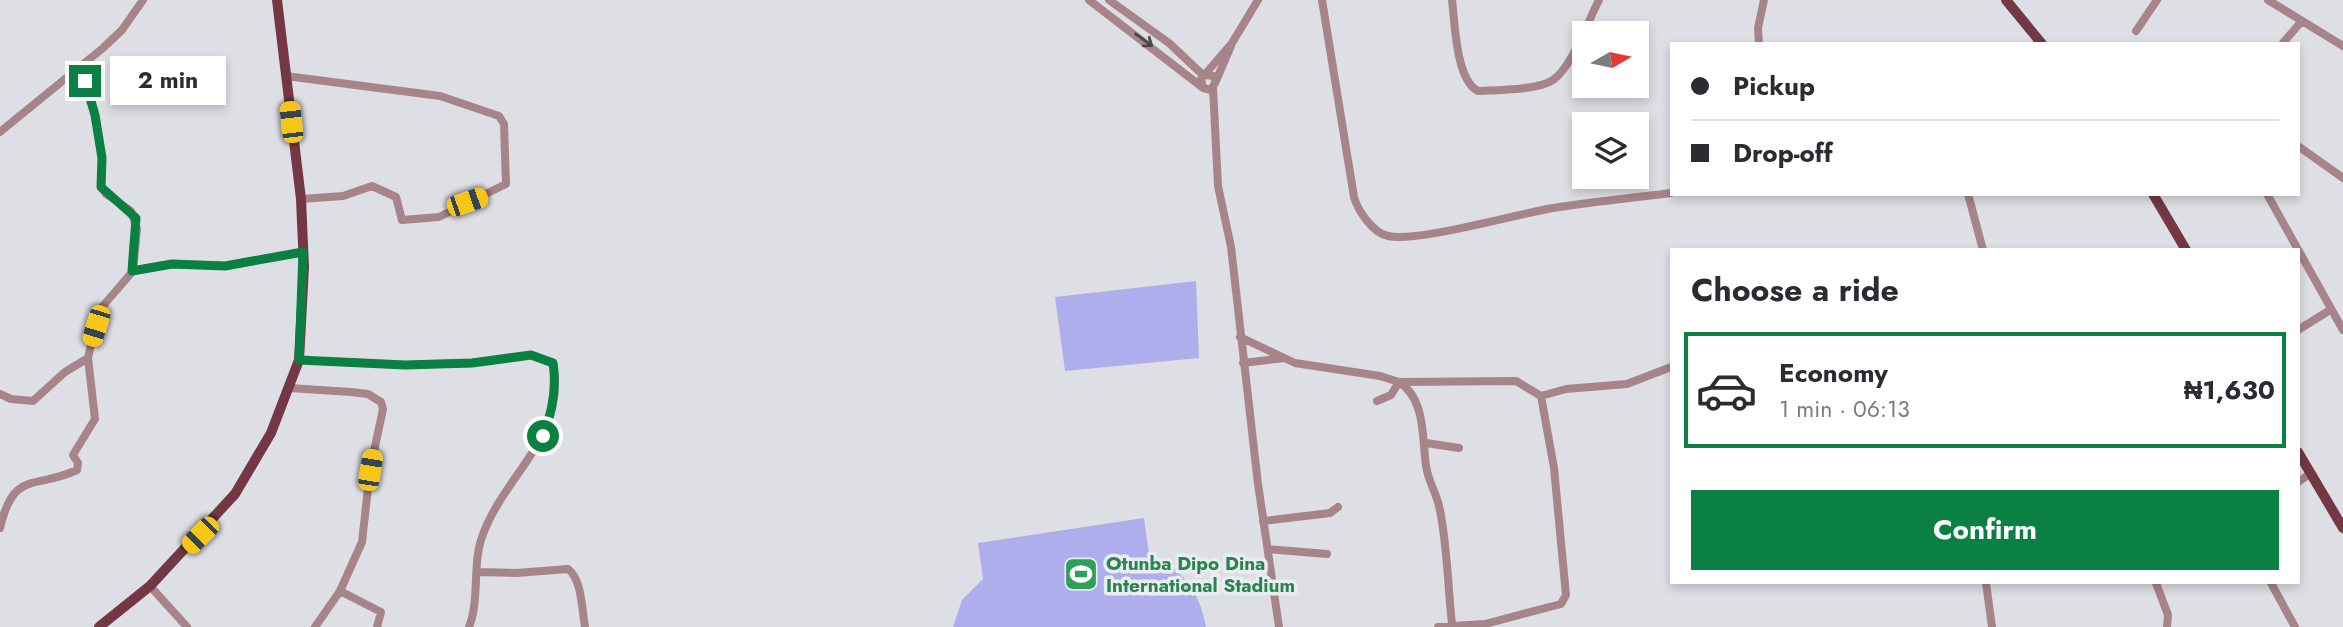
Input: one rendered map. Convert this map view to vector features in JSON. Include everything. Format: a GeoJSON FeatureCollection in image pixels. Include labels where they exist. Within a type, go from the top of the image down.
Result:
{"type":"FeatureCollection","features":[{"type":"Feature","properties":{"kind":"main road"},"geometry":{"type":"LineString","coordinates":[[99,627],[150,586],[214,520],[246,479],[290,388],[299,360],[302,199],[277,0]]}},
{"type":"Feature","properties":{"kind":"main road"},"geometry":{"type":"LineString","coordinates":[[2006,0],[2040,42]]}},
{"type":"Feature","properties":{"kind":"main road"},"geometry":{"type":"LineString","coordinates":[[2154,196],[2185,248]]}},
{"type":"Feature","properties":{"kind":"main road"},"geometry":{"type":"LineString","coordinates":[[2300,456],[2343,528]]}},
{"type":"Feature","properties":{"kind":"street"},"geometry":{"type":"LineString","coordinates":[[0,132],[122,30],[143,0]]}},
{"type":"Feature","properties":{"kind":"street"},"geometry":{"type":"LineString","coordinates":[[1089,0],[1202,87]]}},
{"type":"Feature","properties":{"kind":"street"},"geometry":{"type":"LineString","coordinates":[[1109,0],[1170,43],[1205,75],[1211,75],[1215,84]]}},
{"type":"Feature","properties":{"kind":"street"},"geometry":{"type":"LineString","coordinates":[[1202,87],[1200,81],[1231,43],[1258,0]]}},
{"type":"Feature","properties":{"kind":"street"},"geometry":{"type":"LineString","coordinates":[[1322,0],[1354,197],[1360,211],[1379,232],[1390,237],[1420,234],[1559,206],[1670,193]]}},
{"type":"Feature","properties":{"kind":"street"},"geometry":{"type":"LineString","coordinates":[[1452,0],[1464,73],[1469,87],[1478,91],[1541,85],[1555,78],[1573,51],[1599,0]]}},
{"type":"Feature","properties":{"kind":"street"},"geometry":{"type":"LineString","coordinates":[[1759,42],[1758,28],[1764,0]]}},
{"type":"Feature","properties":{"kind":"street"},"geometry":{"type":"LineString","coordinates":[[2136,31],[2158,0]]}},
{"type":"Feature","properties":{"kind":"street"},"geometry":{"type":"LineString","coordinates":[[2268,0],[2343,46]]}},
{"type":"Feature","properties":{"kind":"street"},"geometry":{"type":"LineString","coordinates":[[2284,42],[2301,22]]}},
{"type":"Feature","properties":{"kind":"street"},"geometry":{"type":"LineString","coordinates":[[1231,43],[1215,84],[1217,186],[1231,247],[1243,363],[1279,627]]}},
{"type":"Feature","properties":{"kind":"street"},"geometry":{"type":"LineString","coordinates":[[0,528],[9,499],[19,487],[66,476],[77,470],[78,463],[73,456],[95,419],[88,358],[102,307],[132,271],[136,218],[101,187],[102,158],[95,115],[82,66]]}},
{"type":"Feature","properties":{"kind":"street"},"geometry":{"type":"LineString","coordinates":[[286,76],[440,96],[499,116],[504,124],[506,184],[439,217],[402,220],[396,197],[372,186],[344,196],[302,199]]}},
{"type":"Feature","properties":{"kind":"street"},"geometry":{"type":"LineString","coordinates":[[1202,87],[1215,84]]}},
{"type":"Feature","properties":{"kind":"street"},"geometry":{"type":"LineString","coordinates":[[2300,147],[2343,178]]}},
{"type":"Feature","properties":{"kind":"street"},"geometry":{"type":"LineString","coordinates":[[1969,196],[1982,248]]}},
{"type":"Feature","properties":{"kind":"street"},"geometry":{"type":"LineString","coordinates":[[2268,196],[2296,248]]}},
{"type":"Feature","properties":{"kind":"street"},"geometry":{"type":"LineString","coordinates":[[132,271],[172,264],[225,266],[303,252]]}},
{"type":"Feature","properties":{"kind":"street"},"geometry":{"type":"LineString","coordinates":[[2300,255],[2343,330]]}},
{"type":"Feature","properties":{"kind":"street"},"geometry":{"type":"LineString","coordinates":[[2300,329],[2330,310]]}},
{"type":"Feature","properties":{"kind":"street"},"geometry":{"type":"LineString","coordinates":[[1240,337],[1296,363],[1399,382],[1516,381],[1541,396],[1566,389],[1626,384],[1670,368]]}},
{"type":"Feature","properties":{"kind":"street"},"geometry":{"type":"LineString","coordinates":[[299,360],[405,365],[472,363],[531,355],[553,363],[553,412],[528,463],[482,538],[469,627]]}},
{"type":"Feature","properties":{"kind":"street"},"geometry":{"type":"LineString","coordinates":[[0,394],[11,399],[33,401],[65,372],[88,358]]}},
{"type":"Feature","properties":{"kind":"street"},"geometry":{"type":"LineString","coordinates":[[1243,363],[1284,358]]}},
{"type":"Feature","properties":{"kind":"street"},"geometry":{"type":"LineString","coordinates":[[1377,401],[1391,395],[1399,382]]}},
{"type":"Feature","properties":{"kind":"street"},"geometry":{"type":"LineString","coordinates":[[1399,382],[1415,400],[1426,443],[1426,466],[1439,507],[1452,624]]}},
{"type":"Feature","properties":{"kind":"street"},"geometry":{"type":"LineString","coordinates":[[290,388],[368,394],[380,402],[383,409],[370,470],[362,542],[340,590],[315,627]]}},
{"type":"Feature","properties":{"kind":"street"},"geometry":{"type":"LineString","coordinates":[[1438,627],[1452,624],[1485,624],[1561,604],[1566,595],[1554,468],[1541,396]]}},
{"type":"Feature","properties":{"kind":"street"},"geometry":{"type":"LineString","coordinates":[[1426,443],[1459,449]]}},
{"type":"Feature","properties":{"kind":"street"},"geometry":{"type":"LineString","coordinates":[[2300,481],[2310,474]]}},
{"type":"Feature","properties":{"kind":"street"},"geometry":{"type":"LineString","coordinates":[[1263,521],[1330,513],[1338,507]]}},
{"type":"Feature","properties":{"kind":"street"},"geometry":{"type":"LineString","coordinates":[[1268,549],[1327,554]]}},
{"type":"Feature","properties":{"kind":"street"},"geometry":{"type":"LineString","coordinates":[[477,572],[516,573],[568,569],[573,573],[580,595],[585,627]]}},
{"type":"Feature","properties":{"kind":"street"},"geometry":{"type":"LineString","coordinates":[[1986,584],[1992,627]]}},
{"type":"Feature","properties":{"kind":"street"},"geometry":{"type":"LineString","coordinates":[[2156,584],[2168,615],[2167,627]]}},
{"type":"Feature","properties":{"kind":"street"},"geometry":{"type":"LineString","coordinates":[[2272,584],[2295,627]]}},
{"type":"Feature","properties":{"kind":"street"},"geometry":{"type":"LineString","coordinates":[[150,586],[187,627]]}},
{"type":"Feature","properties":{"kind":"street"},"geometry":{"type":"LineString","coordinates":[[340,590],[380,612],[377,627]]}},
{"type":"Feature","properties":{"kind":"shaded area"},"geometry":{"type":"Polygon","coordinates":[[[1196,281],[1199,358],[1065,371],[1055,297],[1196,281]]]}},
{"type":"Feature","properties":{"kind":"shaded area","name":"Otunba Dipo Dina International Stadium"},"geometry":{"type":"Polygon","coordinates":[[[1144,518],[1149,554],[1171,567],[1188,583],[1199,603],[1206,627],[953,627],[962,600],[983,579],[978,543],[1144,518]]]}},
{"type":"Feature","properties":{"kind":"place","name":"Otunba Dipo Dina International Stadium"},"geometry":{"type":"Point","coordinates":[1081,574]}},
{"type":"Feature","properties":{"kind":"route"},"geometry":{"type":"LineString","coordinates":[[85,81],[95,115],[102,158],[101,187],[136,218],[132,271],[172,264],[225,266],[303,252],[302,337],[299,360],[405,365],[472,363],[531,355],[544,358],[553,363],[555,374],[553,412],[543,436]]}}]}
